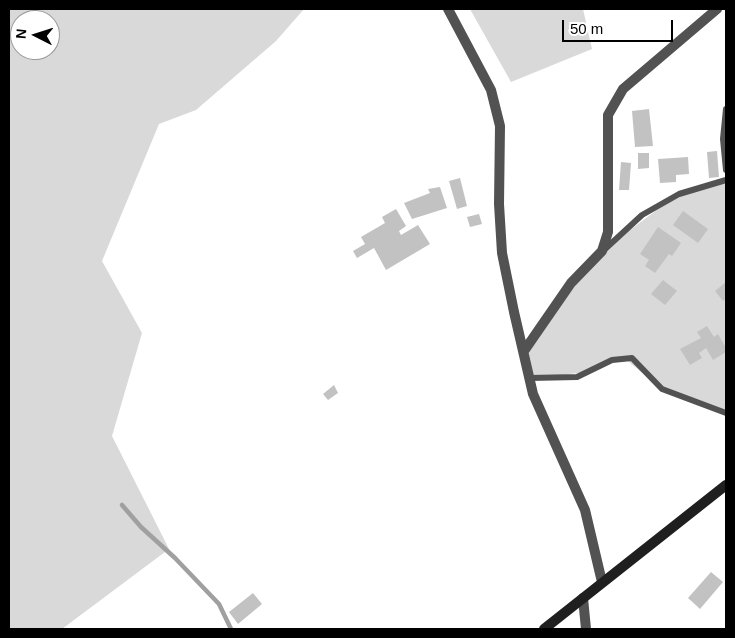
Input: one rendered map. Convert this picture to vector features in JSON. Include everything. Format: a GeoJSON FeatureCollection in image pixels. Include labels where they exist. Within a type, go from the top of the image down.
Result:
{"type":"FeatureCollection","features":[{"type":"Feature","properties":{"kind":"street"},"geometry":{"type":"LineString","coordinates":[[448,9],[491,90],[500,126],[499,204],[502,253],[533,394],[585,510],[602,582]]}},
{"type":"Feature","properties":{"kind":"street"},"geometry":{"type":"LineString","coordinates":[[524,351],[571,283],[602,251],[608,232],[608,115],[623,89],[717,9]]}},
{"type":"Feature","properties":{"kind":"street"},"geometry":{"type":"LineString","coordinates":[[544,629],[726,485]]}},
{"type":"Feature","properties":{"kind":"street"},"geometry":{"type":"LineString","coordinates":[[582,598],[586,629]]}},
{"type":"Feature","properties":{"kind":"lane"},"geometry":{"type":"LineString","coordinates":[[726,109],[723,139],[726,170]]}},
{"type":"Feature","properties":{"kind":"lane"},"geometry":{"type":"LineString","coordinates":[[597,256],[642,215],[679,194],[726,180]]}},
{"type":"Feature","properties":{"kind":"lane"},"geometry":{"type":"LineString","coordinates":[[530,378],[577,377],[612,360],[632,358],[662,389],[726,413]]}},
{"type":"Feature","properties":{"kind":"shaded area"},"geometry":{"type":"Polygon","coordinates":[[[9,9],[304,9],[276,41],[196,110],[159,124],[102,261],[142,333],[112,436],[169,549],[62,629],[9,629],[9,9]]]}},
{"type":"Feature","properties":{"kind":"shaded area"},"geometry":{"type":"Polygon","coordinates":[[[470,9],[583,9],[592,49],[511,82],[470,9]]]}},
{"type":"Feature","properties":{"kind":"shaded area"},"geometry":{"type":"Polygon","coordinates":[[[726,180],[726,411],[662,389],[624,358],[588,372],[530,378],[524,351],[602,251],[673,198],[726,180]]]}},
{"type":"Feature","properties":{"kind":"building"},"geometry":{"type":"Polygon","coordinates":[[[649,109],[653,146],[635,147],[632,111],[649,109]]]}},
{"type":"Feature","properties":{"kind":"building"},"geometry":{"type":"Polygon","coordinates":[[[717,151],[719,177],[709,178],[707,152],[717,151]]]}},
{"type":"Feature","properties":{"kind":"building"},"geometry":{"type":"Polygon","coordinates":[[[638,153],[649,153],[649,168],[638,169],[638,153]]]}},
{"type":"Feature","properties":{"kind":"building"},"geometry":{"type":"Polygon","coordinates":[[[688,157],[689,174],[676,175],[676,182],[660,183],[658,159],[688,157]]]}},
{"type":"Feature","properties":{"kind":"building"},"geometry":{"type":"Polygon","coordinates":[[[621,162],[631,163],[629,190],[619,190],[621,162]]]}},
{"type":"Feature","properties":{"kind":"building"},"geometry":{"type":"Polygon","coordinates":[[[460,178],[467,206],[457,209],[449,181],[460,178]]]}},
{"type":"Feature","properties":{"kind":"building"},"geometry":{"type":"Polygon","coordinates":[[[440,187],[447,208],[412,219],[404,203],[430,193],[428,189],[440,187]]]}},
{"type":"Feature","properties":{"kind":"building"},"geometry":{"type":"Polygon","coordinates":[[[396,209],[406,226],[399,231],[401,235],[418,225],[430,244],[386,270],[374,248],[357,258],[353,251],[365,244],[361,237],[385,223],[382,217],[396,209]]]}},
{"type":"Feature","properties":{"kind":"building"},"geometry":{"type":"Polygon","coordinates":[[[683,211],[708,229],[698,243],[673,225],[683,211]]]}},
{"type":"Feature","properties":{"kind":"building"},"geometry":{"type":"Polygon","coordinates":[[[479,214],[482,224],[470,227],[467,217],[479,214]]]}},
{"type":"Feature","properties":{"kind":"building"},"geometry":{"type":"Polygon","coordinates":[[[658,227],[681,243],[672,256],[669,254],[655,273],[645,266],[649,260],[640,254],[658,227]]]}},
{"type":"Feature","properties":{"kind":"building"},"geometry":{"type":"Polygon","coordinates":[[[663,280],[677,291],[665,305],[651,294],[663,280]]]}},
{"type":"Feature","properties":{"kind":"building"},"geometry":{"type":"Polygon","coordinates":[[[726,282],[726,299],[723,301],[715,291],[726,282]]]}},
{"type":"Feature","properties":{"kind":"building"},"geometry":{"type":"Polygon","coordinates":[[[707,326],[714,337],[718,334],[726,348],[726,352],[713,360],[706,348],[699,353],[702,358],[690,365],[680,349],[701,338],[697,332],[707,326]]]}},
{"type":"Feature","properties":{"kind":"building"},"geometry":{"type":"Polygon","coordinates":[[[334,385],[338,393],[328,400],[323,394],[334,385]]]}},
{"type":"Feature","properties":{"kind":"building"},"geometry":{"type":"Polygon","coordinates":[[[711,572],[723,582],[700,609],[688,598],[711,572]]]}},
{"type":"Feature","properties":{"kind":"building"},"geometry":{"type":"Polygon","coordinates":[[[253,593],[262,604],[238,624],[229,612],[253,593]]]}},
{"type":"Feature","properties":{"kind":"waterway"},"geometry":{"type":"LineString","coordinates":[[122,505],[141,527],[175,558],[219,604],[231,629]]}}]}
